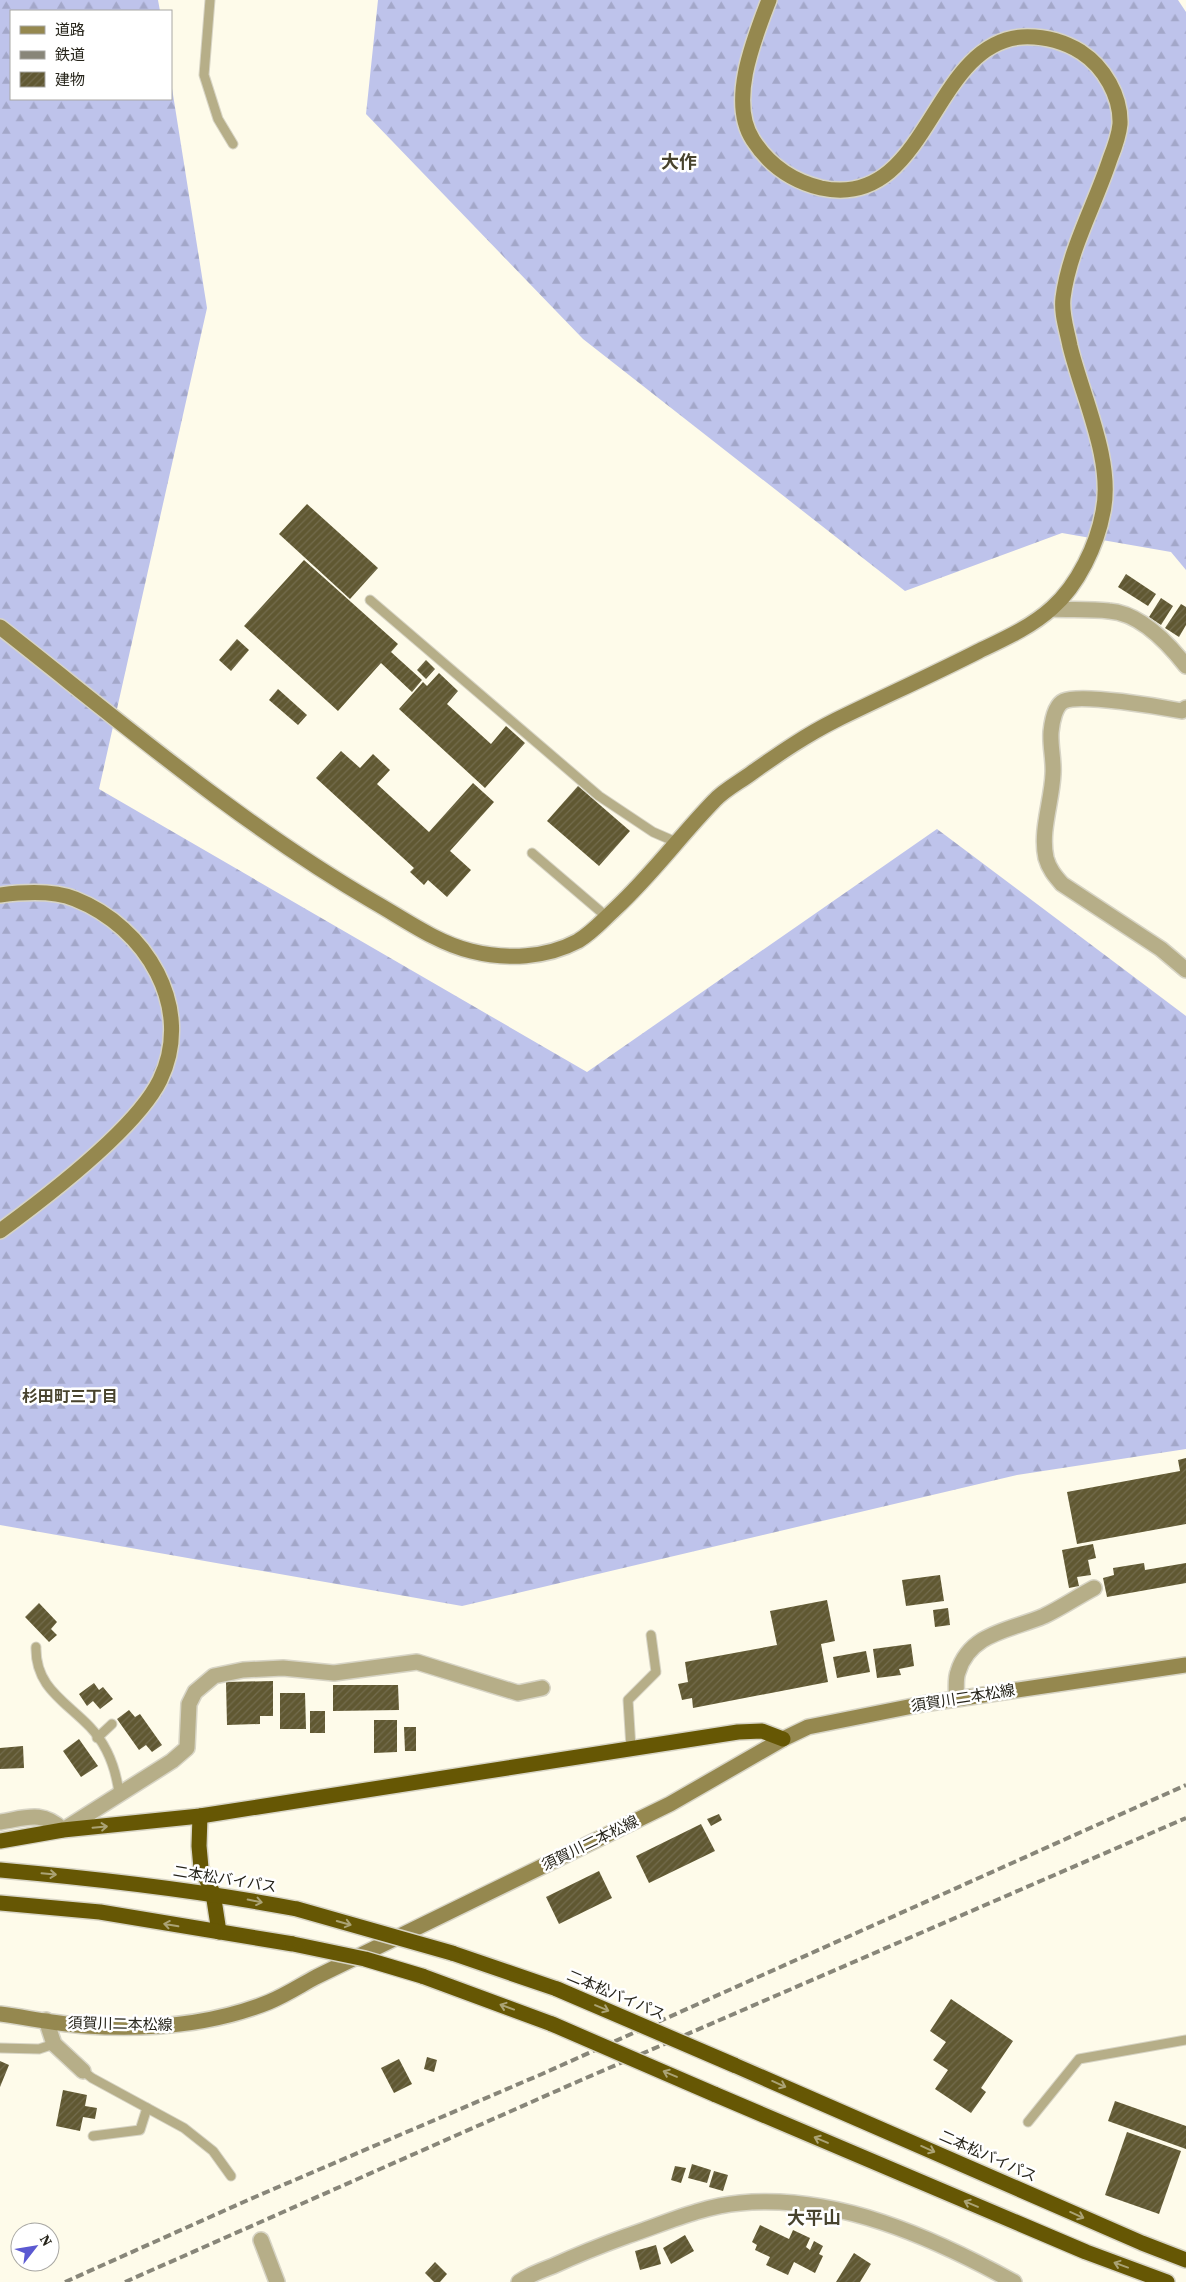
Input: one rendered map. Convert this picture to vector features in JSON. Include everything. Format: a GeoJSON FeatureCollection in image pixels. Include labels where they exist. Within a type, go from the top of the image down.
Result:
{"type":"FeatureCollection","features":[{"type":"Feature","properties":{"kind":"highway"},"geometry":{"type":"LineString","coordinates":[[0,1841],[63,1830],[200,1816],[738,1732],[762,1731],[783,1738]]}},
{"type":"Feature","properties":{"kind":"highway"},"geometry":{"type":"LineString","coordinates":[[200,1816],[200,1868],[213,1893],[219,1932]]}},
{"type":"Feature","properties":{"kind":"highway","name":"二本松バイパス"},"geometry":{"type":"LineString","coordinates":[[0,1870],[108,1879],[213,1893],[297,1909],[452,1953],[557,1989],[1142,2243],[1186,2260]]}},
{"type":"Feature","properties":{"kind":"highway"},"geometry":{"type":"LineString","coordinates":[[0,1903],[100,1912],[293,1944],[364,1959],[422,1976],[552,2024],[1069,2245],[1167,2282]]}},
{"type":"Feature","properties":{"kind":"street"},"geometry":{"type":"LineString","coordinates":[[0,626],[160,756],[309,861],[433,936],[467,950],[508,957],[536,955],[574,943],[595,930],[633,894],[720,793],[783,750],[831,722],[1018,631],[1051,609],[1077,578],[1094,541],[1105,505],[1104,464],[1076,372],[1064,318],[1063,300],[1077,245],[1105,175],[1120,125],[1116,100],[1109,82],[1098,66],[1081,52],[1053,39],[1029,36],[1008,39],[986,49],[966,67],[913,147],[878,180],[837,191],[809,185],[791,178],[776,167],[758,150],[746,129],[742,106],[749,52],[769,0]]}},
{"type":"Feature","properties":{"kind":"street"},"geometry":{"type":"LineString","coordinates":[[1051,609],[1111,611],[1136,619],[1172,648],[1186,666]]}},
{"type":"Feature","properties":{"kind":"street"},"geometry":{"type":"LineString","coordinates":[[1186,708],[1182,710],[1129,702],[1074,699],[1063,702],[1056,710],[1051,731],[1053,774],[1045,838],[1046,858],[1052,873],[1062,884],[1161,949],[1186,970]]}},
{"type":"Feature","properties":{"kind":"street"},"geometry":{"type":"LineString","coordinates":[[0,895],[42,894],[75,899],[113,922],[145,951],[162,981],[169,1004],[172,1039],[168,1061],[158,1083],[113,1138],[0,1231]]}},
{"type":"Feature","properties":{"kind":"street"},"geometry":{"type":"LineString","coordinates":[[956,1698],[958,1672],[970,1650],[978,1642],[996,1632],[1044,1616],[1094,1588]]}},
{"type":"Feature","properties":{"kind":"street"},"geometry":{"type":"LineString","coordinates":[[0,1822],[37,1816],[52,1820],[63,1830],[172,1761],[187,1748],[189,1704],[195,1692],[214,1676],[243,1670],[283,1668],[334,1673],[417,1662],[518,1693],[542,1688]]}},
{"type":"Feature","properties":{"kind":"street","name":"須賀川二本松線"},"geometry":{"type":"LineString","coordinates":[[0,2014],[86,2026],[178,2025],[226,2015],[270,2002],[316,1976],[670,1804],[783,1738],[808,1727],[835,1720],[956,1698],[1186,1665]]}},
{"type":"Feature","properties":{"kind":"street"},"geometry":{"type":"LineString","coordinates":[[46,2020],[54,2044],[83,2071]]}},
{"type":"Feature","properties":{"kind":"street"},"geometry":{"type":"LineString","coordinates":[[519,2282],[598,2246],[676,2218],[739,2203],[768,2202],[822,2207],[866,2218],[964,2254],[1014,2282]]}},
{"type":"Feature","properties":{"kind":"street"},"geometry":{"type":"LineString","coordinates":[[261,2240],[277,2282]]}},
{"type":"Feature","properties":{"kind":"lane"},"geometry":{"type":"LineString","coordinates":[[210,0],[204,74],[218,119],[233,144]]}},
{"type":"Feature","properties":{"kind":"lane"},"geometry":{"type":"LineString","coordinates":[[370,600],[599,796],[653,832],[676,842]]}},
{"type":"Feature","properties":{"kind":"lane"},"geometry":{"type":"LineString","coordinates":[[532,852],[607,917]]}},
{"type":"Feature","properties":{"kind":"lane"},"geometry":{"type":"LineString","coordinates":[[631,1748],[628,1700],[656,1672],[651,1635]]}},
{"type":"Feature","properties":{"kind":"lane"},"geometry":{"type":"LineString","coordinates":[[36,1647],[36,1664],[45,1682],[68,1708],[91,1728],[116,1771],[119,1794]]}},
{"type":"Feature","properties":{"kind":"lane"},"geometry":{"type":"LineString","coordinates":[[97,1738],[112,1724]]}},
{"type":"Feature","properties":{"kind":"lane"},"geometry":{"type":"LineString","coordinates":[[1028,2122],[1079,2059],[1186,2040]]}},
{"type":"Feature","properties":{"kind":"lane"},"geometry":{"type":"LineString","coordinates":[[0,2048],[39,2049],[54,2044]]}},
{"type":"Feature","properties":{"kind":"lane"},"geometry":{"type":"LineString","coordinates":[[83,2071],[92,2078],[184,2128],[213,2151],[231,2176]]}},
{"type":"Feature","properties":{"kind":"lane"},"geometry":{"type":"LineString","coordinates":[[93,2136],[140,2130],[147,2108]]}},
{"type":"Feature","properties":{"kind":"green space"},"geometry":{"type":"Polygon","coordinates":[[[0,0],[158,0],[160,10],[10,10],[10,100],[172,100],[172,88],[207,308],[99,789],[587,1072],[937,829],[1186,1016],[1186,1449],[1017,1475],[462,1606],[0,1525],[0,0]]]}},
{"type":"Feature","properties":{"kind":"green space"},"geometry":{"type":"Polygon","coordinates":[[[378,0],[1178,0],[1186,12],[1186,570],[1171,552],[1062,533],[905,591],[583,339],[366,114],[378,0]]]}},
{"type":"Feature","properties":{"kind":"building"},"geometry":{"type":"Polygon","coordinates":[[[307,504],[378,568],[350,599],[279,534],[307,504]]]}},
{"type":"Feature","properties":{"kind":"building"},"geometry":{"type":"Polygon","coordinates":[[[304,560],[398,644],[391,652],[422,680],[412,692],[381,663],[338,711],[244,626],[304,560]]]}},
{"type":"Feature","properties":{"kind":"building"},"geometry":{"type":"Polygon","coordinates":[[[1126,574],[1156,594],[1148,606],[1118,587],[1126,574]]]}},
{"type":"Feature","properties":{"kind":"building"},"geometry":{"type":"Polygon","coordinates":[[[1161,598],[1173,606],[1161,625],[1149,617],[1161,598]]]}},
{"type":"Feature","properties":{"kind":"building"},"geometry":{"type":"Polygon","coordinates":[[[1181,604],[1186,607],[1186,625],[1179,637],[1165,628],[1181,604]]]}},
{"type":"Feature","properties":{"kind":"building"},"geometry":{"type":"Polygon","coordinates":[[[237,639],[249,650],[231,671],[219,660],[237,639]]]}},
{"type":"Feature","properties":{"kind":"building"},"geometry":{"type":"Polygon","coordinates":[[[426,660],[435,669],[426,679],[417,670],[426,660]]]}},
{"type":"Feature","properties":{"kind":"building"},"geometry":{"type":"Polygon","coordinates":[[[439,673],[458,691],[447,704],[491,744],[506,726],[525,743],[485,788],[399,709],[423,682],[427,686],[439,673]]]}},
{"type":"Feature","properties":{"kind":"building"},"geometry":{"type":"Polygon","coordinates":[[[278,689],[307,715],[298,725],[269,700],[278,689]]]}},
{"type":"Feature","properties":{"kind":"building"},"geometry":{"type":"Polygon","coordinates":[[[341,751],[360,768],[373,754],[390,770],[377,784],[429,832],[473,783],[494,802],[450,851],[471,870],[447,897],[428,880],[424,885],[410,872],[414,868],[316,778],[341,751]]]}},
{"type":"Feature","properties":{"kind":"building"},"geometry":{"type":"Polygon","coordinates":[[[578,786],[630,831],[599,866],[547,821],[578,786]]]}},
{"type":"Feature","properties":{"kind":"building"},"geometry":{"type":"Polygon","coordinates":[[[1186,1458],[1186,1524],[1077,1544],[1067,1492],[1180,1471],[1178,1460],[1186,1458]]]}},
{"type":"Feature","properties":{"kind":"building"},"geometry":{"type":"Polygon","coordinates":[[[1093,1544],[1096,1558],[1088,1560],[1091,1575],[1077,1577],[1079,1586],[1069,1588],[1062,1550],[1093,1544]]]}},
{"type":"Feature","properties":{"kind":"building"},"geometry":{"type":"Polygon","coordinates":[[[1144,1563],[1145,1570],[1186,1563],[1186,1583],[1107,1597],[1103,1578],[1114,1575],[1113,1568],[1144,1563]]]}},
{"type":"Feature","properties":{"kind":"building"},"geometry":{"type":"Polygon","coordinates":[[[940,1575],[944,1601],[906,1606],[902,1580],[940,1575]]]}},
{"type":"Feature","properties":{"kind":"building"},"geometry":{"type":"Polygon","coordinates":[[[827,1600],[835,1641],[821,1644],[828,1682],[693,1708],[692,1698],[682,1700],[678,1684],[688,1682],[685,1662],[777,1645],[770,1611],[827,1600]]]}},
{"type":"Feature","properties":{"kind":"building"},"geometry":{"type":"Polygon","coordinates":[[[39,1603],[57,1622],[51,1629],[57,1635],[49,1642],[25,1617],[39,1603]]]}},
{"type":"Feature","properties":{"kind":"building"},"geometry":{"type":"Polygon","coordinates":[[[948,1608],[950,1625],[935,1627],[933,1610],[948,1608]]]}},
{"type":"Feature","properties":{"kind":"building"},"geometry":{"type":"Polygon","coordinates":[[[911,1644],[914,1666],[899,1669],[901,1675],[877,1678],[873,1649],[911,1644]]]}},
{"type":"Feature","properties":{"kind":"building"},"geometry":{"type":"Polygon","coordinates":[[[866,1651],[870,1672],[837,1678],[833,1657],[866,1651]]]}},
{"type":"Feature","properties":{"kind":"building"},"geometry":{"type":"Polygon","coordinates":[[[273,1681],[273,1716],[260,1716],[260,1724],[227,1725],[226,1682],[273,1681]]]}},
{"type":"Feature","properties":{"kind":"building"},"geometry":{"type":"Polygon","coordinates":[[[94,1683],[99,1690],[103,1687],[113,1699],[100,1709],[93,1701],[87,1706],[79,1694],[94,1683]]]}},
{"type":"Feature","properties":{"kind":"building"},"geometry":{"type":"Polygon","coordinates":[[[333,1685],[398,1685],[399,1710],[333,1711],[333,1685]]]}},
{"type":"Feature","properties":{"kind":"building"},"geometry":{"type":"Polygon","coordinates":[[[280,1693],[305,1693],[306,1729],[280,1729],[280,1693]]]}},
{"type":"Feature","properties":{"kind":"building"},"geometry":{"type":"Polygon","coordinates":[[[129,1710],[135,1717],[140,1714],[162,1745],[152,1752],[146,1745],[139,1750],[117,1719],[129,1710]]]}},
{"type":"Feature","properties":{"kind":"building"},"geometry":{"type":"Polygon","coordinates":[[[310,1711],[325,1711],[325,1733],[310,1733],[310,1711]]]}},
{"type":"Feature","properties":{"kind":"building"},"geometry":{"type":"Polygon","coordinates":[[[374,1720],[397,1720],[397,1752],[374,1753],[374,1720]]]}},
{"type":"Feature","properties":{"kind":"building"},"geometry":{"type":"Polygon","coordinates":[[[404,1727],[416,1727],[416,1751],[405,1751],[404,1727]]]}},
{"type":"Feature","properties":{"kind":"building"},"geometry":{"type":"Polygon","coordinates":[[[79,1739],[98,1766],[81,1777],[63,1751],[79,1739]]]}},
{"type":"Feature","properties":{"kind":"building"},"geometry":{"type":"Polygon","coordinates":[[[23,1746],[24,1768],[0,1769],[0,1748],[23,1746]]]}},
{"type":"Feature","properties":{"kind":"building"},"geometry":{"type":"Polygon","coordinates":[[[719,1814],[722,1820],[711,1826],[707,1819],[719,1814]]]}},
{"type":"Feature","properties":{"kind":"building"},"geometry":{"type":"Polygon","coordinates":[[[701,1824],[715,1851],[649,1883],[636,1856],[701,1824]]]}},
{"type":"Feature","properties":{"kind":"building"},"geometry":{"type":"Polygon","coordinates":[[[599,1871],[612,1898],[559,1924],[546,1897],[599,1871]]]}},
{"type":"Feature","properties":{"kind":"building"},"geometry":{"type":"Polygon","coordinates":[[[951,1999],[1013,2041],[981,2088],[986,2092],[971,2113],[935,2089],[948,2070],[933,2060],[946,2042],[930,2031],[951,1999]]]}},
{"type":"Feature","properties":{"kind":"building"},"geometry":{"type":"Polygon","coordinates":[[[427,2057],[437,2060],[434,2072],[424,2069],[427,2057]]]}},
{"type":"Feature","properties":{"kind":"building"},"geometry":{"type":"Polygon","coordinates":[[[399,2059],[412,2084],[394,2093],[381,2068],[399,2059]]]}},
{"type":"Feature","properties":{"kind":"building"},"geometry":{"type":"Polygon","coordinates":[[[0,2061],[9,2065],[0,2087],[0,2061]]]}},
{"type":"Feature","properties":{"kind":"building"},"geometry":{"type":"Polygon","coordinates":[[[63,2090],[87,2095],[85,2106],[97,2108],[95,2119],[83,2117],[80,2131],[56,2126],[63,2090]]]}},
{"type":"Feature","properties":{"kind":"building"},"geometry":{"type":"Polygon","coordinates":[[[1115,2101],[1186,2126],[1186,2149],[1108,2121],[1115,2101]]]}},
{"type":"Feature","properties":{"kind":"building"},"geometry":{"type":"Polygon","coordinates":[[[1127,2132],[1181,2151],[1159,2214],[1105,2195],[1127,2132]]]}},
{"type":"Feature","properties":{"kind":"building"},"geometry":{"type":"Polygon","coordinates":[[[692,2164],[711,2170],[707,2183],[688,2178],[692,2164]]]}},
{"type":"Feature","properties":{"kind":"building"},"geometry":{"type":"Polygon","coordinates":[[[675,2166],[686,2168],[681,2183],[671,2180],[675,2166]]]}},
{"type":"Feature","properties":{"kind":"building"},"geometry":{"type":"Polygon","coordinates":[[[714,2171],[728,2175],[723,2191],[709,2187],[714,2171]]]}},
{"type":"Feature","properties":{"kind":"building"},"geometry":{"type":"Polygon","coordinates":[[[760,2225],[789,2239],[793,2230],[810,2238],[806,2247],[810,2250],[814,2241],[823,2246],[819,2254],[823,2256],[815,2273],[794,2262],[788,2275],[766,2265],[770,2257],[755,2250],[757,2245],[752,2242],[760,2225]]]}},
{"type":"Feature","properties":{"kind":"building"},"geometry":{"type":"Polygon","coordinates":[[[685,2235],[694,2251],[671,2264],[663,2248],[685,2235]]]}},
{"type":"Feature","properties":{"kind":"building"},"geometry":{"type":"Polygon","coordinates":[[[656,2245],[661,2264],[640,2270],[635,2251],[656,2245]]]}},
{"type":"Feature","properties":{"kind":"building"},"geometry":{"type":"Polygon","coordinates":[[[854,2253],[871,2264],[860,2282],[836,2282],[854,2253]]]}},
{"type":"Feature","properties":{"kind":"building"},"geometry":{"type":"Polygon","coordinates":[[[435,2262],[447,2274],[440,2282],[434,2282],[425,2273],[435,2262]]]}},
{"type":"Feature","properties":{"kind":"railway"},"geometry":{"type":"LineString","coordinates":[[65,2282],[248,2200],[542,2074],[1186,1785]]}},
{"type":"Feature","properties":{"kind":"railway"},"geometry":{"type":"LineString","coordinates":[[125,2282],[579,2081],[1186,1818]]}},
{"type":"Feature","properties":{"kind":"district","name":"大作"},"geometry":{"type":"Point","coordinates":[679,162]}},
{"type":"Feature","properties":{"kind":"district","name":"杉田町三丁目"},"geometry":{"type":"Point","coordinates":[70,1396]}},
{"type":"Feature","properties":{"kind":"district","name":"大平山"},"geometry":{"type":"Point","coordinates":[814,2218]}}]}
